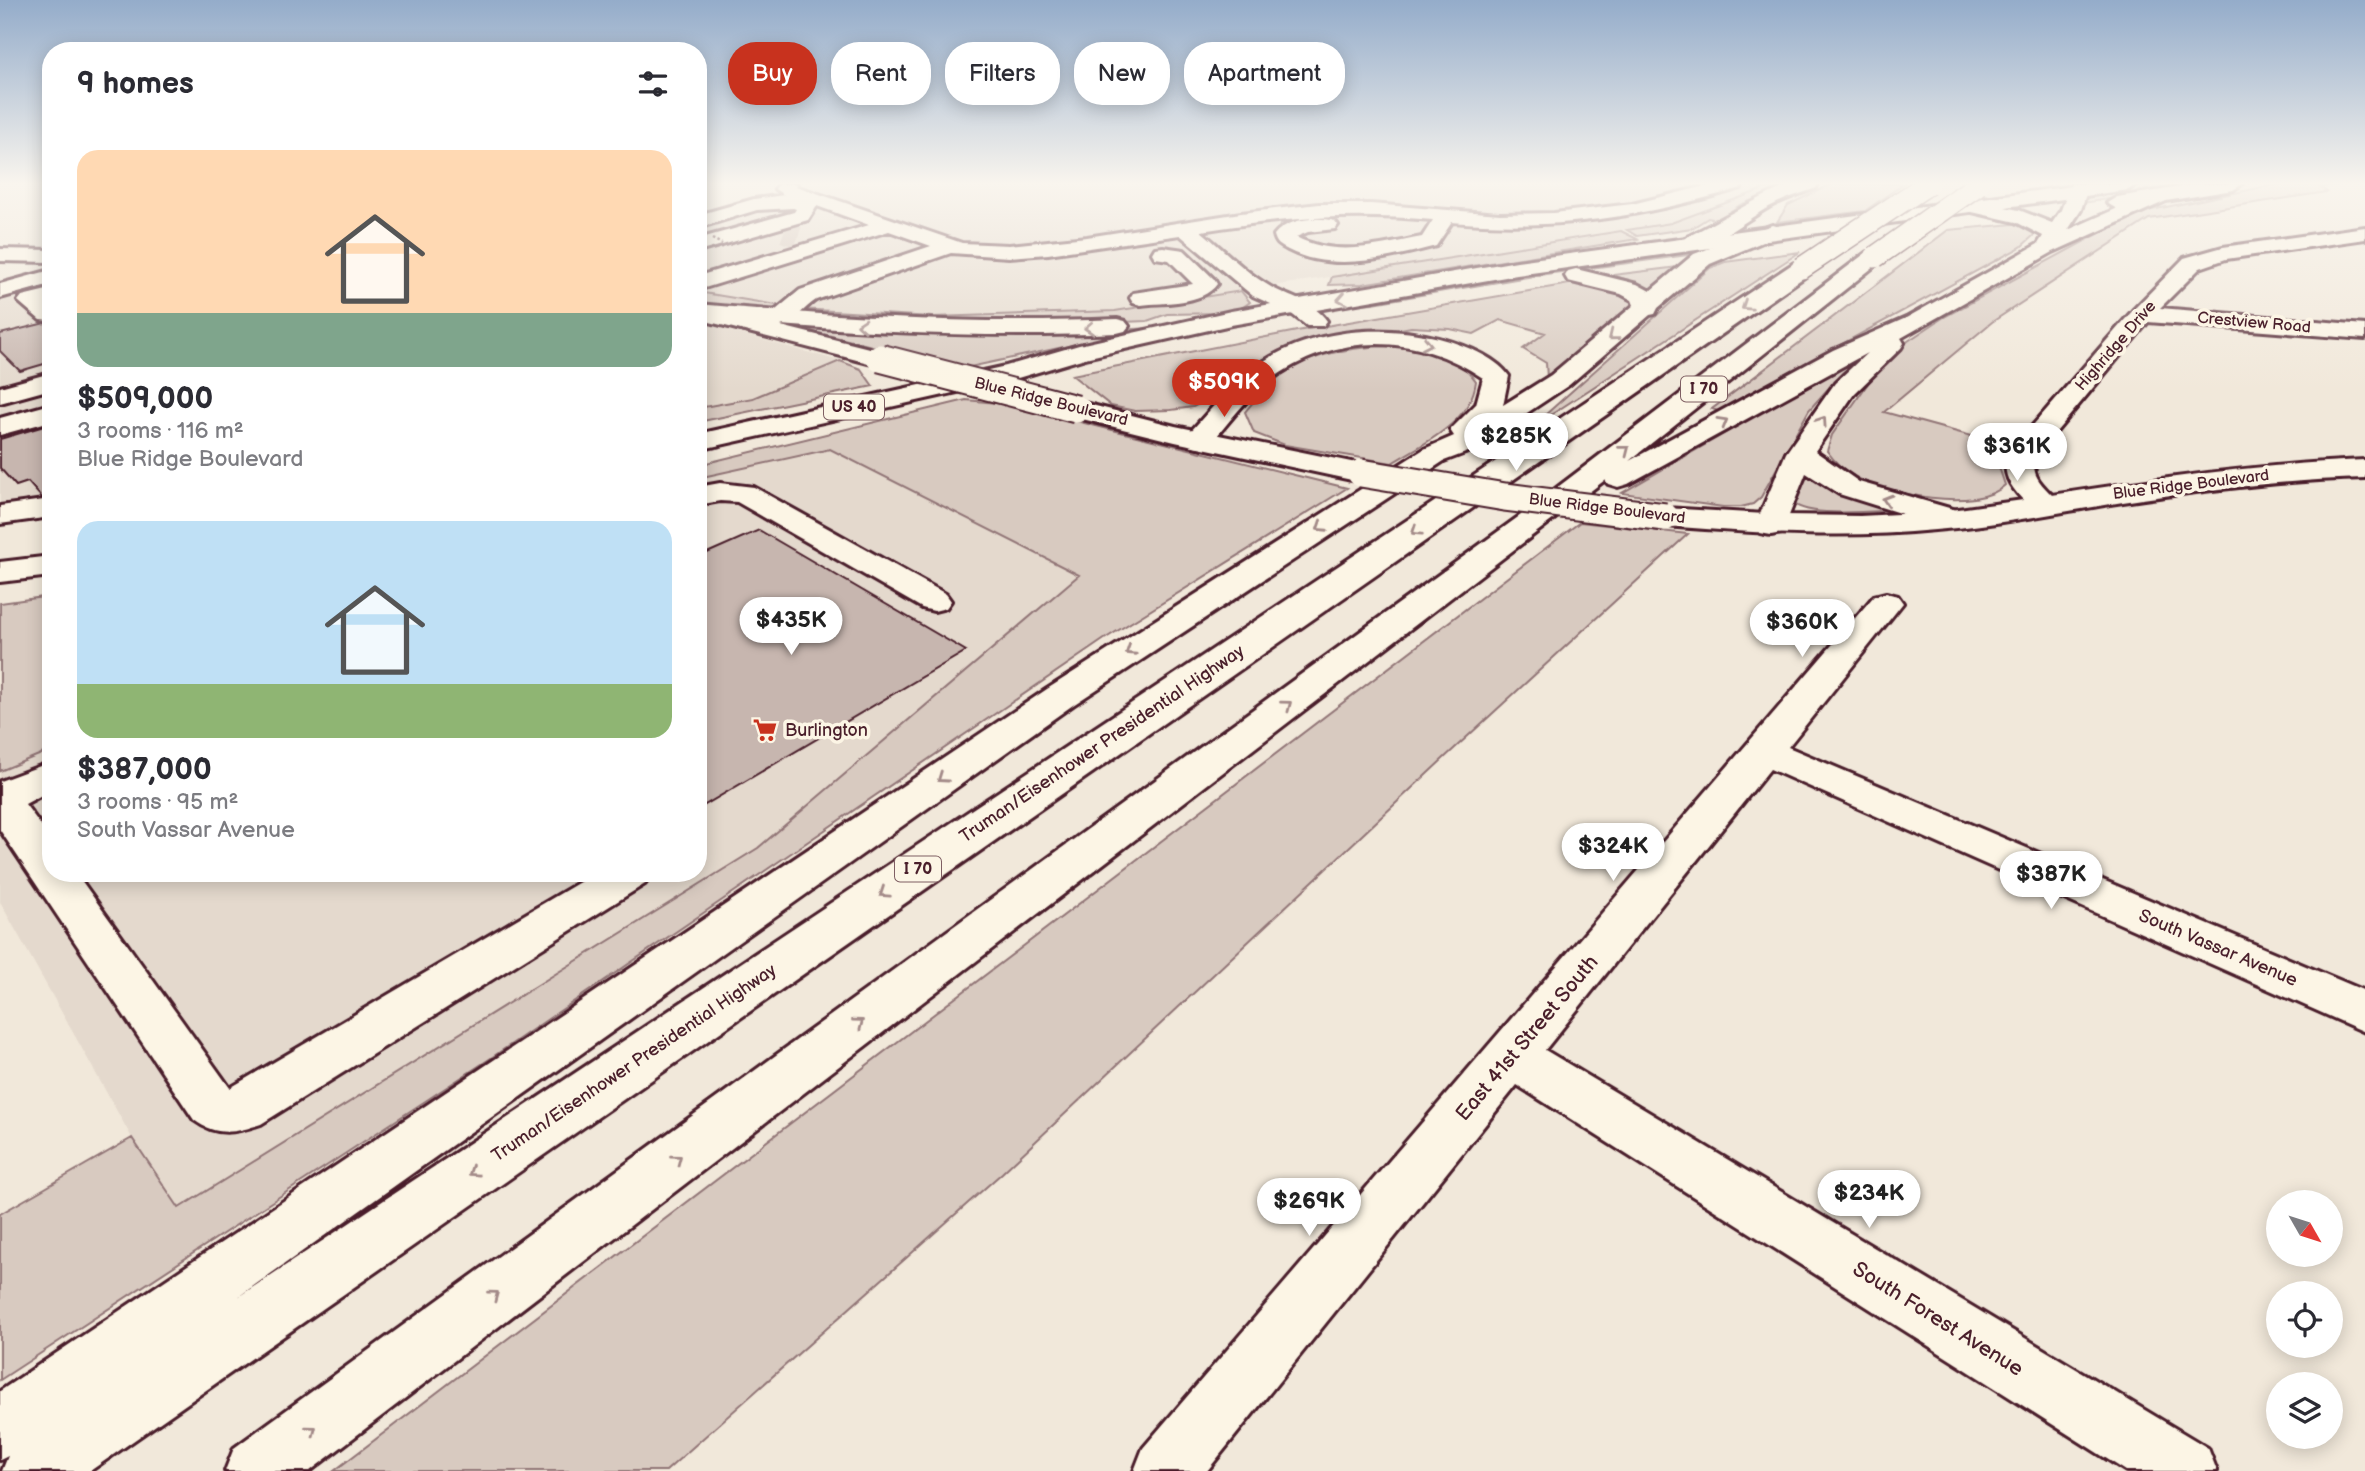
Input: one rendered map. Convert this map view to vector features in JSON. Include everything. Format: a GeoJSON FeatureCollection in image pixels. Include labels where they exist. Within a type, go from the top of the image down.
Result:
{"type":"FeatureCollection","features":[{"type":"Feature","properties":{"kind":"main road"},"geometry":{"type":"LineString","coordinates":[[707,280],[799,253]]}},
{"type":"Feature","properties":{"kind":"main road"},"geometry":{"type":"LineString","coordinates":[[779,319],[808,295],[949,253]]}},
{"type":"Feature","properties":{"kind":"main road"},"geometry":{"type":"LineString","coordinates":[[1098,253],[1108,260]]}},
{"type":"Feature","properties":{"kind":"main road"},"geometry":{"type":"LineString","coordinates":[[1141,298],[1193,292],[1205,287],[1204,281],[1176,255],[1163,253]]}},
{"type":"Feature","properties":{"kind":"main road"},"geometry":{"type":"LineString","coordinates":[[1215,253],[1261,291],[1306,314]]}},
{"type":"Feature","properties":{"kind":"main road"},"geometry":{"type":"LineString","coordinates":[[1311,253],[1326,256],[1345,256],[1356,253]]}},
{"type":"Feature","properties":{"kind":"main road","name":"US 40"},"geometry":{"type":"LineString","coordinates":[[1011,372],[1091,368],[1306,314],[1517,268],[1680,253]]}},
{"type":"Feature","properties":{"kind":"main road","name":"US 40"},"geometry":{"type":"LineString","coordinates":[[707,440],[1011,372],[1079,352],[1231,318],[1306,314],[1576,276],[1689,253]]}},
{"type":"Feature","properties":{"kind":"main road"},"geometry":{"type":"LineString","coordinates":[[1434,456],[1458,446],[1560,380],[1647,309],[1696,253]]}},
{"type":"Feature","properties":{"kind":"main road","name":"US 40"},"geometry":{"type":"LineString","coordinates":[[1733,253],[1807,256],[1825,253]]}},
{"type":"Feature","properties":{"kind":"main road"},"geometry":{"type":"LineString","coordinates":[[1802,253],[1807,256]]}},
{"type":"Feature","properties":{"kind":"main road","name":"Truman/Eisenhower Presidential Highway"},"geometry":{"type":"LineString","coordinates":[[34,1471],[1813,253]]}},
{"type":"Feature","properties":{"kind":"main road","name":"I 70"},"geometry":{"type":"LineString","coordinates":[[257,1471],[1532,522],[1881,253]]}},
{"type":"Feature","properties":{"kind":"main road"},"geometry":{"type":"LineString","coordinates":[[1532,522],[1694,439],[1842,355],[1914,323],[2031,253]]}},
{"type":"Feature","properties":{"kind":"main road","name":"Highridge Drive"},"geometry":{"type":"LineString","coordinates":[[2044,504],[2020,478],[2017,464],[2022,454],[2142,314],[2192,262],[2226,253]]}},
{"type":"Feature","properties":{"kind":"main road"},"geometry":{"type":"LineString","coordinates":[[0,255],[42,256]]}},
{"type":"Feature","properties":{"kind":"main road"},"geometry":{"type":"LineString","coordinates":[[1278,275],[1289,284],[1306,314]]}},
{"type":"Feature","properties":{"kind":"main road"},"geometry":{"type":"LineString","coordinates":[[1576,276],[1629,289],[1642,296],[1647,309]]}},
{"type":"Feature","properties":{"kind":"main road"},"geometry":{"type":"LineString","coordinates":[[0,291],[42,279]]}},
{"type":"Feature","properties":{"kind":"main road"},"geometry":{"type":"LineString","coordinates":[[707,312],[892,327],[996,329],[1087,328],[1231,318]]}},
{"type":"Feature","properties":{"kind":"main road","name":"Blue Ridge Boulevard"},"geometry":{"type":"LineString","coordinates":[[707,313],[1199,439],[1361,473],[1505,497],[1665,517],[1771,526],[1880,526],[1952,519],[2256,476],[2321,470],[2365,470]]}},
{"type":"Feature","properties":{"kind":"main road","name":"Crestview Road"},"geometry":{"type":"LineString","coordinates":[[2142,314],[2365,332]]}},
{"type":"Feature","properties":{"kind":"main road"},"geometry":{"type":"LineString","coordinates":[[737,321],[713,339],[739,346]]}},
{"type":"Feature","properties":{"kind":"main road"},"geometry":{"type":"LineString","coordinates":[[1771,526],[1800,453],[1844,388],[1914,323]]}},
{"type":"Feature","properties":{"kind":"main road"},"geometry":{"type":"LineString","coordinates":[[0,1428],[1059,697],[1434,456],[1489,407],[1496,376],[1477,361],[1448,348],[1386,338],[1328,342],[1302,350],[1258,376],[1199,439]]}},
{"type":"Feature","properties":{"kind":"main road"},"geometry":{"type":"LineString","coordinates":[[791,362],[838,347]]}},
{"type":"Feature","properties":{"kind":"main road"},"geometry":{"type":"LineString","coordinates":[[0,395],[42,383]]}},
{"type":"Feature","properties":{"kind":"main road"},"geometry":{"type":"LineString","coordinates":[[0,427],[42,415]]}},
{"type":"Feature","properties":{"kind":"main road"},"geometry":{"type":"LineString","coordinates":[[1800,453],[1821,471],[1849,488],[1952,519]]}},
{"type":"Feature","properties":{"kind":"main road"},"geometry":{"type":"LineString","coordinates":[[707,494],[743,493],[934,601]]}},
{"type":"Feature","properties":{"kind":"main road"},"geometry":{"type":"LineString","coordinates":[[0,515],[42,509]]}},
{"type":"Feature","properties":{"kind":"main road"},"geometry":{"type":"LineString","coordinates":[[0,572],[42,567]]}},
{"type":"Feature","properties":{"kind":"main road","name":"East 41st Street South"},"geometry":{"type":"LineString","coordinates":[[1166,1471],[1513,1056],[1886,603]]}},
{"type":"Feature","properties":{"kind":"main road","name":"South Vassar Avenue"},"geometry":{"type":"LineString","coordinates":[[1763,751],[2365,1012]]}},
{"type":"Feature","properties":{"kind":"main road"},"geometry":{"type":"LineString","coordinates":[[42,779],[17,789],[7,796],[3,803],[42,859]]}},
{"type":"Feature","properties":{"kind":"main road"},"geometry":{"type":"LineString","coordinates":[[58,882],[212,1104],[223,1112],[243,1108],[615,882]]}},
{"type":"Feature","properties":{"kind":"main road","name":"South Forest Avenue"},"geometry":{"type":"LineString","coordinates":[[1513,1056],[2185,1471]]}},
{"type":"Feature","properties":{"kind":"shaded area"},"geometry":{"type":"Polygon","coordinates":[[[707,253],[1484,253],[1115,311],[932,317],[802,309],[707,293],[707,253]]]}},
{"type":"Feature","properties":{"kind":"shaded area"},"geometry":{"type":"Polygon","coordinates":[[[1485,253],[1554,253],[1362,284],[1329,285],[1332,277],[1485,253]]]}},
{"type":"Feature","properties":{"kind":"shaded area"},"geometry":{"type":"Polygon","coordinates":[[[1653,253],[1704,253],[1546,274],[1373,303],[1335,306],[1653,253]]]}},
{"type":"Feature","properties":{"kind":"shaded area"},"geometry":{"type":"Polygon","coordinates":[[[1799,253],[1546,418],[1545,415],[1710,268],[1725,262],[1799,253]]]}},
{"type":"Feature","properties":{"kind":"shaded area"},"geometry":{"type":"Polygon","coordinates":[[[1918,253],[2011,253],[1718,411],[1712,409],[1918,253]]]}},
{"type":"Feature","properties":{"kind":"shaded area"},"geometry":{"type":"Polygon","coordinates":[[[2063,253],[2098,253],[1992,322],[1884,412],[2008,446],[1999,467],[2005,485],[1992,493],[1974,498],[1931,498],[1868,483],[1850,474],[1827,451],[1832,435],[1878,369],[1908,341],[1944,317],[2063,253]]]}},
{"type":"Feature","properties":{"kind":"shaded area"},"geometry":{"type":"Polygon","coordinates":[[[1687,266],[1656,293],[1613,275],[1687,266]]]}},
{"type":"Feature","properties":{"kind":"shaded area"},"geometry":{"type":"Polygon","coordinates":[[[1575,283],[1614,289],[1632,300],[1632,304],[1547,378],[1546,363],[1523,349],[1545,333],[1500,320],[1474,334],[1450,329],[1411,327],[1311,346],[1193,407],[1171,410],[1135,411],[1111,406],[1072,375],[1297,331],[1575,283]]]}},
{"type":"Feature","properties":{"kind":"shaded area"},"geometry":{"type":"Polygon","coordinates":[[[42,286],[42,379],[0,391],[0,296],[42,286]]]}},
{"type":"Feature","properties":{"kind":"shaded area"},"geometry":{"type":"Polygon","coordinates":[[[1241,291],[1250,302],[1239,310],[1224,313],[1167,314],[1147,321],[1046,325],[933,325],[803,313],[802,309],[932,317],[1115,311],[1241,291]]]}},
{"type":"Feature","properties":{"kind":"shaded area"},"geometry":{"type":"Polygon","coordinates":[[[707,294],[782,306],[765,311],[707,303],[707,294]]]}},
{"type":"Feature","properties":{"kind":"shaded area"},"geometry":{"type":"Polygon","coordinates":[[[707,324],[840,361],[753,398],[707,406],[707,324]]]}},
{"type":"Feature","properties":{"kind":"shaded area"},"geometry":{"type":"Polygon","coordinates":[[[801,324],[1073,332],[1153,328],[951,371],[880,348],[795,327],[801,324]]]}},
{"type":"Feature","properties":{"kind":"shaded area"},"geometry":{"type":"Polygon","coordinates":[[[1880,343],[1842,373],[1809,410],[1761,497],[1753,504],[1723,507],[1622,493],[1880,343]]]}},
{"type":"Feature","properties":{"kind":"shaded area"},"geometry":{"type":"Polygon","coordinates":[[[1389,346],[1438,353],[1458,363],[1476,381],[1465,409],[1456,420],[1431,439],[1392,463],[1285,445],[1254,433],[1245,412],[1267,386],[1287,370],[1329,354],[1389,346]]]}},
{"type":"Feature","properties":{"kind":"shaded area"},"geometry":{"type":"Polygon","coordinates":[[[840,361],[861,369],[873,386],[707,420],[707,406],[753,398],[840,361]]]}},
{"type":"Feature","properties":{"kind":"shaded area"},"geometry":{"type":"Polygon","coordinates":[[[42,390],[42,521],[0,526],[0,402],[42,390]]]}},
{"type":"Feature","properties":{"kind":"shaded area"},"geometry":{"type":"Polygon","coordinates":[[[966,400],[1007,404],[1347,488],[1106,638],[491,1058],[0,1380],[0,1214],[132,1138],[179,1208],[758,848],[1079,575],[830,449],[707,476],[707,463],[966,400]]]}},
{"type":"Feature","properties":{"kind":"shaded area"},"geometry":{"type":"Polygon","coordinates":[[[830,449],[1079,575],[758,848],[707,880],[707,476],[830,449]]]}},
{"type":"Feature","properties":{"kind":"shaded area"},"geometry":{"type":"Polygon","coordinates":[[[1811,470],[1899,510],[1827,512],[1801,508],[1793,503],[1811,470]]]}},
{"type":"Feature","properties":{"kind":"shaded area"},"geometry":{"type":"Polygon","coordinates":[[[1580,522],[1688,534],[1443,759],[1002,1173],[666,1471],[334,1471],[1580,522]]]}},
{"type":"Feature","properties":{"kind":"shaded area"},"geometry":{"type":"Polygon","coordinates":[[[42,597],[42,754],[0,771],[0,603],[42,597]]]}},
{"type":"Feature","properties":{"kind":"shaded area"},"geometry":{"type":"Polygon","coordinates":[[[42,754],[42,882],[703,882],[179,1209],[132,1138],[0,902],[0,771],[42,754]]]}},
{"type":"Feature","properties":{"kind":"building"},"geometry":{"type":"Polygon","coordinates":[[[42,324],[42,365],[20,371],[0,351],[0,334],[42,324]]]}},
{"type":"Feature","properties":{"kind":"building"},"geometry":{"type":"Polygon","coordinates":[[[42,427],[42,498],[28,482],[16,486],[0,468],[0,439],[42,427]]]}},
{"type":"Feature","properties":{"kind":"building","name":"Burlington"},"geometry":{"type":"Polygon","coordinates":[[[759,530],[966,651],[707,804],[707,553],[759,530]]]}},
{"type":"Feature","properties":{"kind":"place","name":"Burlington"},"geometry":{"type":"Point","coordinates":[765,730]}}]}
